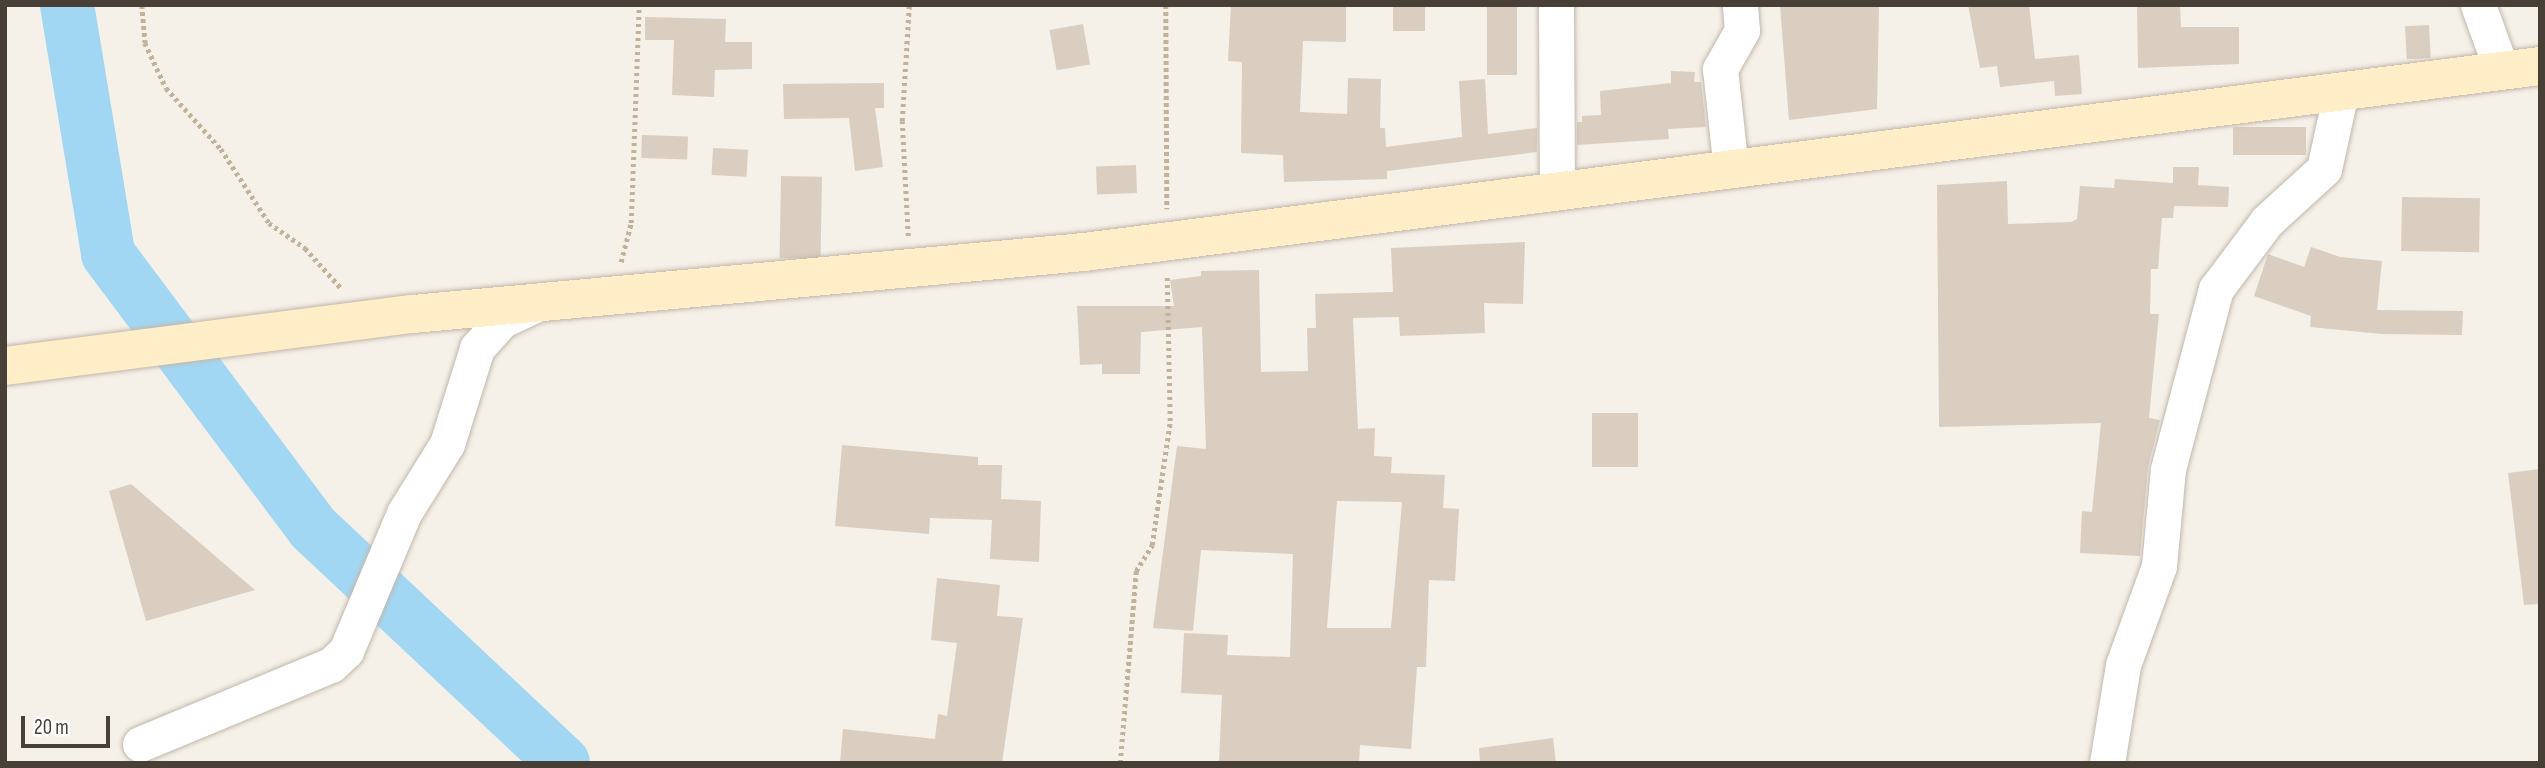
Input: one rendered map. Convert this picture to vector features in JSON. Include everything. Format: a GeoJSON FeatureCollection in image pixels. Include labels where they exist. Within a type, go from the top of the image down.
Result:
{"type":"FeatureCollection","features":[{"type":"Feature","properties":{"kind":"main road"},"geometry":{"type":"LineString","coordinates":[[5,366],[413,314],[1167,242],[2540,66]]}},
{"type":"Feature","properties":{"kind":"street"},"geometry":{"type":"LineString","coordinates":[[1556,5],[1557,192]]}},
{"type":"Feature","properties":{"kind":"street"},"geometry":{"type":"LineString","coordinates":[[1731,170],[1720,69],[1742,30],[1740,5]]}},
{"type":"Feature","properties":{"kind":"street"},"geometry":{"type":"LineString","coordinates":[[2477,5],[2502,71]]}},
{"type":"Feature","properties":{"kind":"street"},"geometry":{"type":"LineString","coordinates":[[2107,763],[2123,665],[2159,566],[2168,469],[2216,289],[2267,221],[2324,169],[2341,92]]}},
{"type":"Feature","properties":{"kind":"street"},"geometry":{"type":"LineString","coordinates":[[140,744],[331,665],[353,637],[404,513],[447,444],[477,348],[500,321],[541,302]]}},
{"type":"Feature","properties":{"kind":"path"},"geometry":{"type":"LineString","coordinates":[[142,5],[145,43],[166,89],[221,149],[269,223],[305,248],[339,288],[350,288]]}},
{"type":"Feature","properties":{"kind":"path"},"geometry":{"type":"LineString","coordinates":[[612,296],[631,223],[639,5]]}},
{"type":"Feature","properties":{"kind":"path"},"geometry":{"type":"LineString","coordinates":[[909,5],[902,121],[910,268]]}},
{"type":"Feature","properties":{"kind":"path"},"geometry":{"type":"LineString","coordinates":[[1120,763],[1136,571],[1152,545],[1171,421],[1166,5]]}},
{"type":"Feature","properties":{"kind":"building"},"geometry":{"type":"Polygon","coordinates":[[[1231,5],[1346,5],[1346,42],[1303,41],[1300,112],[1347,114],[1348,78],[1381,79],[1380,128],[1385,128],[1386,147],[1462,137],[1459,81],[1485,79],[1488,134],[1537,128],[1537,152],[1387,171],[1387,179],[1284,182],[1283,155],[1241,153],[1242,62],[1228,61],[1231,5]]]}},
{"type":"Feature","properties":{"kind":"building"},"geometry":{"type":"Polygon","coordinates":[[[1393,5],[1425,5],[1425,31],[1393,31],[1393,5]]]}},
{"type":"Feature","properties":{"kind":"building"},"geometry":{"type":"Polygon","coordinates":[[[1487,5],[1517,5],[1517,75],[1487,75],[1487,5]]]}},
{"type":"Feature","properties":{"kind":"building"},"geometry":{"type":"Polygon","coordinates":[[[1780,5],[1879,5],[1877,109],[1789,120],[1780,5]]]}},
{"type":"Feature","properties":{"kind":"building"},"geometry":{"type":"Polygon","coordinates":[[[1968,5],[2029,5],[2035,59],[2079,55],[2082,94],[2055,96],[2054,81],[2000,87],[1997,66],[1980,68],[1968,5]]]}},
{"type":"Feature","properties":{"kind":"building"},"geometry":{"type":"Polygon","coordinates":[[[2137,5],[2180,5],[2181,27],[2239,27],[2239,64],[2138,68],[2137,5]]]}},
{"type":"Feature","properties":{"kind":"building"},"geometry":{"type":"Polygon","coordinates":[[[645,17],[726,19],[725,42],[752,42],[752,69],[715,70],[714,97],[672,95],[674,40],[645,40],[645,17]]]}},
{"type":"Feature","properties":{"kind":"building"},"geometry":{"type":"Polygon","coordinates":[[[1083,24],[1090,64],[1057,70],[1050,30],[1083,24]]]}},
{"type":"Feature","properties":{"kind":"building"},"geometry":{"type":"Polygon","coordinates":[[[2429,25],[2431,58],[2407,59],[2405,26],[2429,25]]]}},
{"type":"Feature","properties":{"kind":"building"},"geometry":{"type":"Polygon","coordinates":[[[1671,71],[1695,72],[1694,82],[1701,82],[1706,127],[1668,129],[1669,139],[1577,145],[1577,122],[1582,122],[1582,116],[1601,115],[1600,91],[1671,83],[1671,71]]]}},
{"type":"Feature","properties":{"kind":"building"},"geometry":{"type":"Polygon","coordinates":[[[884,83],[884,108],[875,108],[883,167],[855,171],[849,118],[784,119],[783,84],[884,83]]]}},
{"type":"Feature","properties":{"kind":"building"},"geometry":{"type":"Polygon","coordinates":[[[2233,127],[2306,127],[2306,155],[2233,155],[2233,127]]]}},
{"type":"Feature","properties":{"kind":"building"},"geometry":{"type":"Polygon","coordinates":[[[642,135],[688,137],[687,160],[641,158],[642,135]]]}},
{"type":"Feature","properties":{"kind":"building"},"geometry":{"type":"Polygon","coordinates":[[[713,148],[748,150],[747,177],[712,175],[713,148]]]}},
{"type":"Feature","properties":{"kind":"building"},"geometry":{"type":"Polygon","coordinates":[[[1136,165],[1137,193],[1097,194],[1096,166],[1136,165]]]}},
{"type":"Feature","properties":{"kind":"building"},"geometry":{"type":"Polygon","coordinates":[[[2173,167],[2199,167],[2198,185],[2229,187],[2228,207],[2174,206],[2173,218],[2162,218],[2158,269],[2151,269],[2150,314],[2159,314],[2149,418],[2160,420],[2148,467],[2140,556],[2080,553],[2082,511],[2092,512],[2101,423],[1939,427],[1937,185],[2007,181],[2008,224],[2071,222],[2077,219],[2080,186],[2114,188],[2115,179],[2173,183],[2173,167]]]}},
{"type":"Feature","properties":{"kind":"building"},"geometry":{"type":"Polygon","coordinates":[[[781,176],[822,177],[821,259],[780,258],[781,176]]]}},
{"type":"Feature","properties":{"kind":"building"},"geometry":{"type":"Polygon","coordinates":[[[2402,197],[2480,198],[2479,252],[2401,251],[2402,197]]]}},
{"type":"Feature","properties":{"kind":"building"},"geometry":{"type":"Polygon","coordinates":[[[1525,242],[1523,304],[1484,303],[1485,333],[1400,336],[1399,317],[1353,318],[1358,429],[1375,428],[1374,456],[1392,457],[1391,473],[1445,475],[1443,508],[1459,509],[1455,581],[1429,580],[1426,667],[1417,667],[1411,749],[1360,745],[1359,763],[1219,763],[1222,695],[1181,693],[1184,633],[1228,635],[1227,655],[1290,657],[1293,554],[1201,550],[1193,631],[1153,628],[1177,446],[1206,449],[1202,327],[1141,332],[1140,374],[1102,374],[1102,364],[1080,365],[1077,306],[1174,306],[1170,280],[1201,276],[1201,271],[1259,270],[1261,372],[1308,371],[1307,328],[1316,328],[1315,294],[1393,292],[1391,248],[1525,242]],[[1337,501],[1327,628],[1391,628],[1402,502],[1337,501]]]}},
{"type":"Feature","properties":{"kind":"building"},"geometry":{"type":"Polygon","coordinates":[[[2311,247],[2340,257],[2382,261],[2377,310],[2463,311],[2462,335],[2382,334],[2310,327],[2311,316],[2254,296],[2268,254],[2304,267],[2311,247]]]}},
{"type":"Feature","properties":{"kind":"building"},"geometry":{"type":"Polygon","coordinates":[[[1592,413],[1638,413],[1638,467],[1592,467],[1592,413]]]}},
{"type":"Feature","properties":{"kind":"building"},"geometry":{"type":"Polygon","coordinates":[[[842,445],[978,457],[978,465],[1002,465],[1001,499],[1041,501],[1039,562],[990,559],[992,520],[930,518],[929,534],[835,526],[842,445]]]}},
{"type":"Feature","properties":{"kind":"building"},"geometry":{"type":"Polygon","coordinates":[[[2540,469],[2540,604],[2524,605],[2508,473],[2540,469]]]}},
{"type":"Feature","properties":{"kind":"building"},"geometry":{"type":"Polygon","coordinates":[[[131,484],[255,590],[146,621],[109,491],[131,484]]]}},
{"type":"Feature","properties":{"kind":"building"},"geometry":{"type":"Polygon","coordinates":[[[937,578],[1000,585],[997,616],[1023,618],[1002,763],[840,763],[843,729],[935,739],[938,714],[947,716],[957,643],[931,640],[937,578]]]}},
{"type":"Feature","properties":{"kind":"building"},"geometry":{"type":"Polygon","coordinates":[[[1553,738],[1556,763],[1480,763],[1479,748],[1553,738]]]}},
{"type":"Feature","properties":{"kind":"waterway"},"geometry":{"type":"LineString","coordinates":[[67,5],[108,254],[313,528],[563,763]]}}]}
